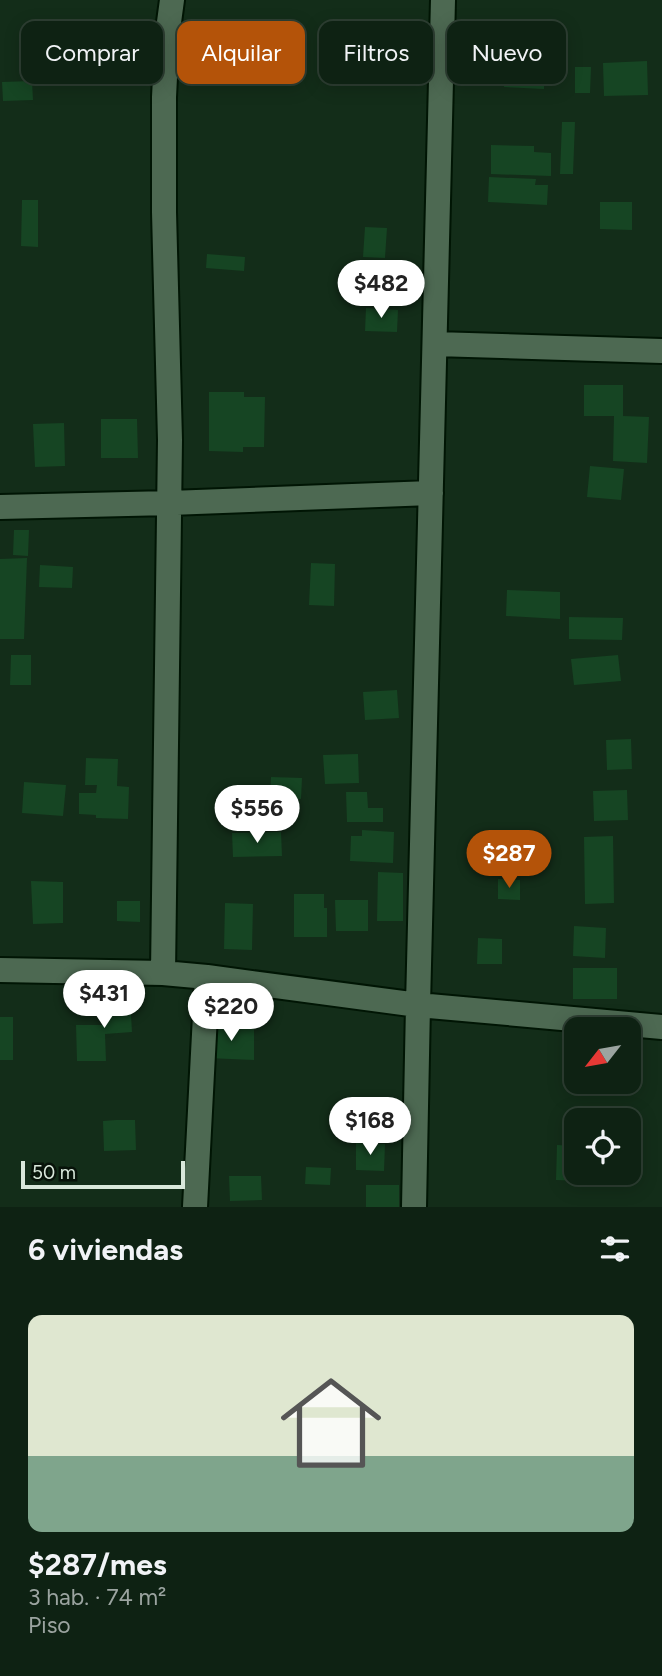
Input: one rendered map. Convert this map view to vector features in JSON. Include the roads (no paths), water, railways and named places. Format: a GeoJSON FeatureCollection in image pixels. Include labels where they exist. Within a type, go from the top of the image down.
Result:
{"type":"FeatureCollection","features":[{"type":"Feature","properties":{"kind":"street"},"geometry":{"type":"LineString","coordinates":[[163,973],[170,503],[164,110],[167,37],[172,0]]}},
{"type":"Feature","properties":{"kind":"street"},"geometry":{"type":"LineString","coordinates":[[414,1207],[443,0]]}},
{"type":"Feature","properties":{"kind":"street"},"geometry":{"type":"LineString","coordinates":[[435,344],[662,351]]}},
{"type":"Feature","properties":{"kind":"street"},"geometry":{"type":"LineString","coordinates":[[0,507],[431,493]]}},
{"type":"Feature","properties":{"kind":"street"},"geometry":{"type":"LineString","coordinates":[[0,970],[163,973],[418,1005],[662,1027]]}},
{"type":"Feature","properties":{"kind":"street"},"geometry":{"type":"LineString","coordinates":[[195,1207],[207,977]]}}]}
